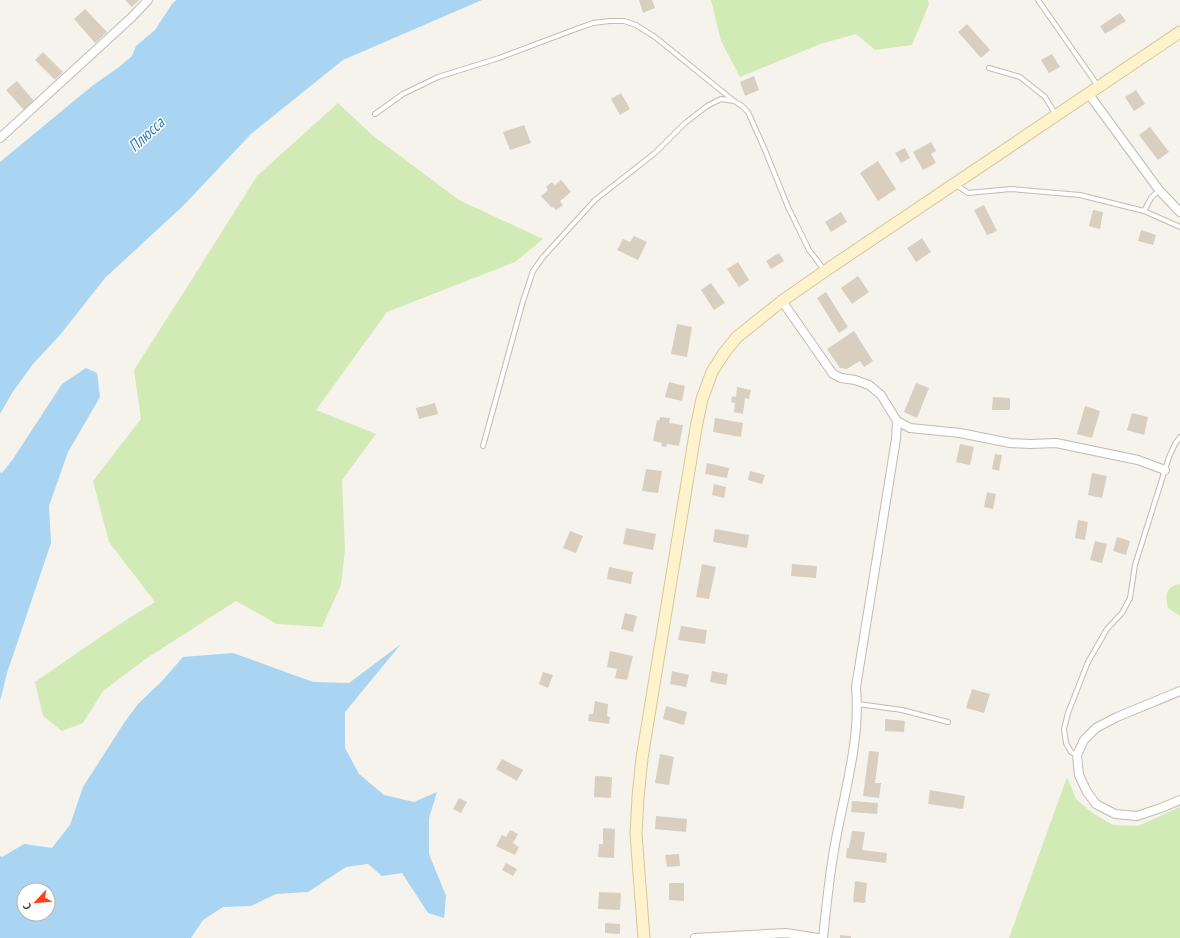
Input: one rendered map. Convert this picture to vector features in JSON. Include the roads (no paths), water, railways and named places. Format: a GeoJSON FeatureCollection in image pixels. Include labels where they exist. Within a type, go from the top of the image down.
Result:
{"type":"FeatureCollection","features":[{"type":"Feature","properties":{"kind":"street"},"geometry":{"type":"LineString","coordinates":[[0,138],[132,17],[148,0]]}},
{"type":"Feature","properties":{"kind":"street"},"geometry":{"type":"LineString","coordinates":[[644,938],[636,834],[641,766],[702,399],[712,372],[724,353],[737,337],[782,301],[1180,32]]}},
{"type":"Feature","properties":{"kind":"street"},"geometry":{"type":"LineString","coordinates":[[1088,93],[1159,190],[1180,212]]}},
{"type":"Feature","properties":{"kind":"street"},"geometry":{"type":"LineString","coordinates":[[782,301],[833,374],[841,378],[855,380],[869,385],[881,395],[897,421],[910,428],[960,432],[1010,443],[1056,443],[1138,460],[1166,470]]}},
{"type":"Feature","properties":{"kind":"street"},"geometry":{"type":"LineString","coordinates":[[823,938],[834,850],[847,790],[857,726],[858,704],[856,687],[896,439],[897,421]]}},
{"type":"Feature","properties":{"kind":"street"},"geometry":{"type":"LineString","coordinates":[[1180,690],[1117,717],[1096,728],[1084,740],[1077,755],[1079,775],[1087,792],[1096,804],[1115,814],[1137,816],[1180,800]]}},
{"type":"Feature","properties":{"kind":"street"},"geometry":{"type":"LineString","coordinates":[[695,938],[786,933],[818,938]]}},
{"type":"Feature","properties":{"kind":"lane"},"geometry":{"type":"LineString","coordinates":[[1038,0],[1098,86]]}},
{"type":"Feature","properties":{"kind":"lane"},"geometry":{"type":"LineString","coordinates":[[375,114],[403,94],[438,77],[499,58],[581,27],[593,23],[610,21],[624,21],[636,25],[655,37],[748,112],[788,207],[809,250],[825,271]]}},
{"type":"Feature","properties":{"kind":"lane"},"geometry":{"type":"LineString","coordinates":[[988,68],[1020,77],[1045,97],[1057,115]]}},
{"type":"Feature","properties":{"kind":"lane"},"geometry":{"type":"LineString","coordinates":[[483,446],[522,301],[533,271],[543,257],[595,200],[655,153],[684,124],[707,106],[721,99],[734,101]]}},
{"type":"Feature","properties":{"kind":"lane"},"geometry":{"type":"LineString","coordinates":[[954,184],[968,193],[1011,190],[1080,195],[1144,211],[1180,228]]}},
{"type":"Feature","properties":{"kind":"lane"},"geometry":{"type":"LineString","coordinates":[[1144,211],[1151,198],[1159,190]]}},
{"type":"Feature","properties":{"kind":"lane"},"geometry":{"type":"LineString","coordinates":[[1077,755],[1071,752],[1066,743],[1064,729],[1068,712],[1088,662],[1107,629],[1122,613],[1130,598],[1135,565],[1169,457],[1180,437]]}},
{"type":"Feature","properties":{"kind":"lane"},"geometry":{"type":"LineString","coordinates":[[858,704],[902,710],[948,722]]}},
{"type":"Feature","properties":{"kind":"water","name":"Плюсса"},"geometry":{"type":"Polygon","coordinates":[[[176,0],[482,0],[343,60],[251,134],[184,205],[105,278],[60,335],[33,364],[12,393],[0,414],[0,162],[92,86],[132,56],[136,46],[155,30],[176,0]]]}},
{"type":"Feature","properties":{"kind":"water"},"geometry":{"type":"Polygon","coordinates":[[[86,368],[97,373],[100,397],[68,452],[49,506],[51,543],[7,673],[0,701],[0,472],[2,473],[13,459],[62,384],[86,368]]]}},
{"type":"Feature","properties":{"kind":"water"},"geometry":{"type":"Polygon","coordinates":[[[401,644],[345,712],[345,748],[359,774],[384,795],[414,802],[437,792],[429,818],[429,854],[446,896],[444,918],[428,913],[402,873],[382,876],[368,864],[346,867],[308,892],[276,894],[251,906],[223,907],[203,920],[191,938],[0,938],[0,856],[2,857],[24,844],[52,848],[70,825],[83,787],[124,723],[138,704],[162,681],[183,657],[233,653],[313,682],[349,683],[401,644]]]}}]}
